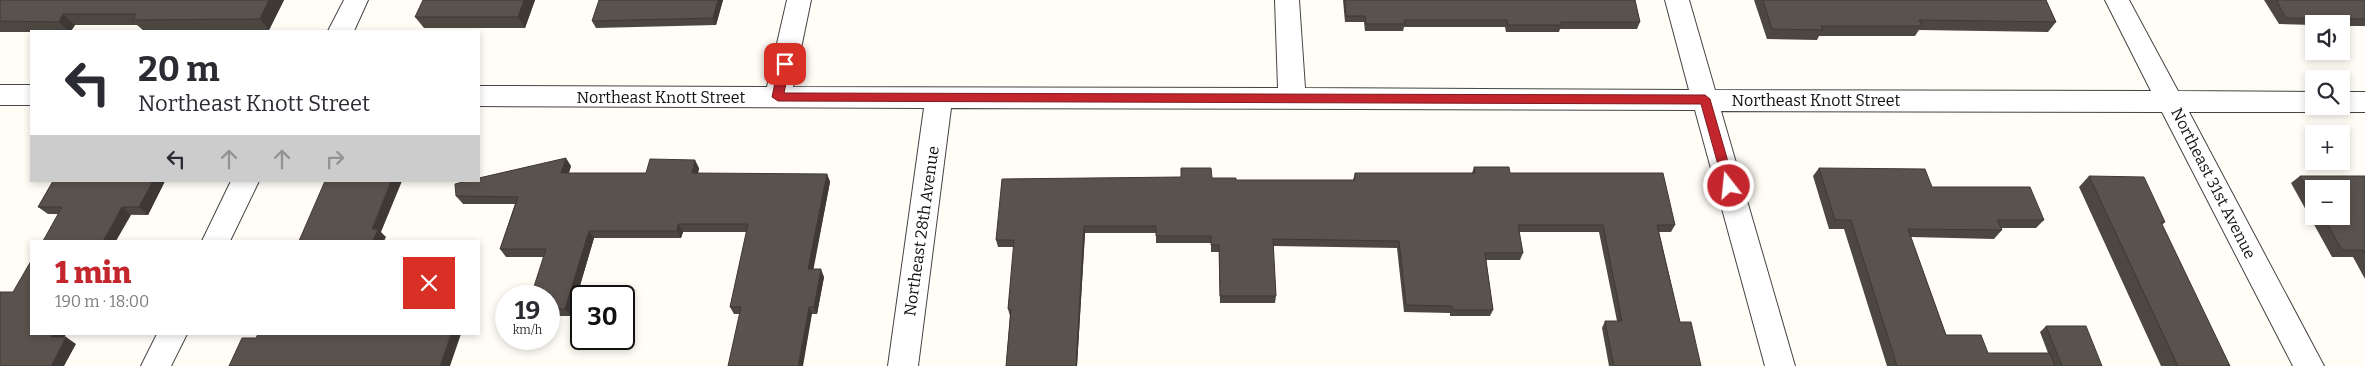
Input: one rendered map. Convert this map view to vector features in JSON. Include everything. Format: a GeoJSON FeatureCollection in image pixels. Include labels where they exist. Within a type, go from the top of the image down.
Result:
{"type":"FeatureCollection","features":[{"type":"Feature","properties":{"kind":"street"},"geometry":{"type":"LineString","coordinates":[[341,30],[356,0]]}},
{"type":"Feature","properties":{"kind":"street"},"geometry":{"type":"LineString","coordinates":[[778,97],[799,0]]}},
{"type":"Feature","properties":{"kind":"street"},"geometry":{"type":"LineString","coordinates":[[1287,0],[1292,98]]}},
{"type":"Feature","properties":{"kind":"street"},"geometry":{"type":"LineString","coordinates":[[1677,0],[1780,366]]}},
{"type":"Feature","properties":{"kind":"street","name":"Northeast 31st Avenue"},"geometry":{"type":"LineString","coordinates":[[2118,0],[2309,366]]}},
{"type":"Feature","properties":{"kind":"street"},"geometry":{"type":"LineString","coordinates":[[0,95],[30,95]]}},
{"type":"Feature","properties":{"kind":"street","name":"Northeast Knott Street"},"geometry":{"type":"LineString","coordinates":[[480,96],[2305,102]]}},
{"type":"Feature","properties":{"kind":"street","name":"Northeast 28th Avenue"},"geometry":{"type":"LineString","coordinates":[[903,366],[938,97]]}},
{"type":"Feature","properties":{"kind":"street"},"geometry":{"type":"LineString","coordinates":[[2350,102],[2365,102]]}},
{"type":"Feature","properties":{"kind":"street"},"geometry":{"type":"LineString","coordinates":[[216,240],[245,182]]}},
{"type":"Feature","properties":{"kind":"street"},"geometry":{"type":"LineString","coordinates":[[156,366],[172,335]]}},
{"type":"Feature","properties":{"kind":"building"},"geometry":{"type":"Polygon","coordinates":[[[0,0],[269,0],[260,19],[133,20],[136,14],[63,14],[59,22],[0,21],[0,0]]]}},
{"type":"Feature","properties":{"kind":"building"},"geometry":{"type":"Polygon","coordinates":[[[423,0],[524,0],[518,17],[415,17],[423,0]]]}},
{"type":"Feature","properties":{"kind":"building"},"geometry":{"type":"Polygon","coordinates":[[[599,0],[718,0],[713,18],[592,21],[599,0]]]}},
{"type":"Feature","properties":{"kind":"building"},"geometry":{"type":"Polygon","coordinates":[[[1345,0],[1635,0],[1640,22],[1561,22],[1561,25],[1508,25],[1507,20],[1404,20],[1405,24],[1366,24],[1365,16],[1346,16],[1345,0]]]}},
{"type":"Feature","properties":{"kind":"building"},"geometry":{"type":"Polygon","coordinates":[[[1763,0],[2046,0],[2056,22],[1919,20],[1922,26],[1821,26],[1823,30],[1772,29],[1763,0]]]}},
{"type":"Feature","properties":{"kind":"building"},"geometry":{"type":"Polygon","coordinates":[[[2276,0],[2365,0],[2365,19],[2350,19],[2350,15],[2305,15],[2305,18],[2286,18],[2276,0]]]}},
{"type":"Feature","properties":{"kind":"building"},"geometry":{"type":"Polygon","coordinates":[[[566,158],[561,173],[646,173],[650,159],[695,160],[692,173],[827,174],[808,269],[821,269],[814,307],[809,307],[798,366],[728,366],[741,307],[730,307],[748,224],[678,224],[677,231],[589,231],[572,285],[570,285],[570,293],[565,309],[560,309],[560,285],[535,285],[546,249],[500,249],[518,197],[456,196],[455,184],[480,182],[480,178],[566,158]]]}},
{"type":"Feature","properties":{"kind":"building"},"geometry":{"type":"Polygon","coordinates":[[[1474,167],[1509,167],[1510,173],[1663,173],[1675,225],[1657,225],[1680,322],[1691,322],[1701,366],[1614,366],[1605,321],[1622,321],[1603,225],[1518,225],[1523,253],[1485,253],[1493,310],[1453,310],[1452,306],[1406,305],[1399,241],[1273,239],[1276,296],[1220,296],[1219,245],[1211,245],[1211,236],[1156,236],[1156,226],[1084,226],[1076,366],[1006,366],[1011,309],[1008,309],[1014,240],[996,240],[1002,179],[1181,177],[1181,168],[1211,168],[1212,178],[1236,178],[1236,180],[1355,180],[1355,173],[1475,173],[1474,167]]]}},
{"type":"Feature","properties":{"kind":"building"},"geometry":{"type":"Polygon","coordinates":[[[1819,168],[1925,169],[1932,187],[2030,187],[2044,220],[1997,220],[2002,230],[1908,229],[1946,335],[1981,335],[1988,353],[2050,353],[2055,366],[1897,366],[1851,220],[1835,220],[1819,168]]]}},
{"type":"Feature","properties":{"kind":"building"},"geometry":{"type":"Polygon","coordinates":[[[2089,176],[2144,177],[2165,222],[2161,222],[2230,366],[2178,366],[2089,176]]]}},
{"type":"Feature","properties":{"kind":"building"},"geometry":{"type":"Polygon","coordinates":[[[2300,176],[2365,176],[2365,254],[2363,250],[2342,250],[2328,225],[2350,225],[2350,180],[2305,180],[2305,185],[2300,176]]]}},
{"type":"Feature","properties":{"kind":"building"},"geometry":{"type":"Polygon","coordinates":[[[52,182],[152,182],[139,207],[122,207],[104,240],[44,240],[62,207],[38,207],[52,182]]]}},
{"type":"Feature","properties":{"kind":"building"},"geometry":{"type":"Polygon","coordinates":[[[325,182],[391,182],[372,229],[378,229],[373,240],[299,240],[325,182]]]}},
{"type":"Feature","properties":{"kind":"building"},"geometry":{"type":"Polygon","coordinates":[[[30,263],[30,335],[66,337],[51,366],[0,366],[0,292],[13,292],[30,263]]]}},
{"type":"Feature","properties":{"kind":"building"},"geometry":{"type":"Polygon","coordinates":[[[2046,326],[2086,326],[2102,366],[2062,366],[2046,326]]]}},
{"type":"Feature","properties":{"kind":"building"},"geometry":{"type":"Polygon","coordinates":[[[258,335],[451,335],[440,366],[229,366],[242,338],[256,338],[258,335]]]}},
{"type":"Feature","properties":{"kind":"route"},"geometry":{"type":"LineString","coordinates":[[785,64],[778,97],[1705,99],[1729,186]]}}]}
